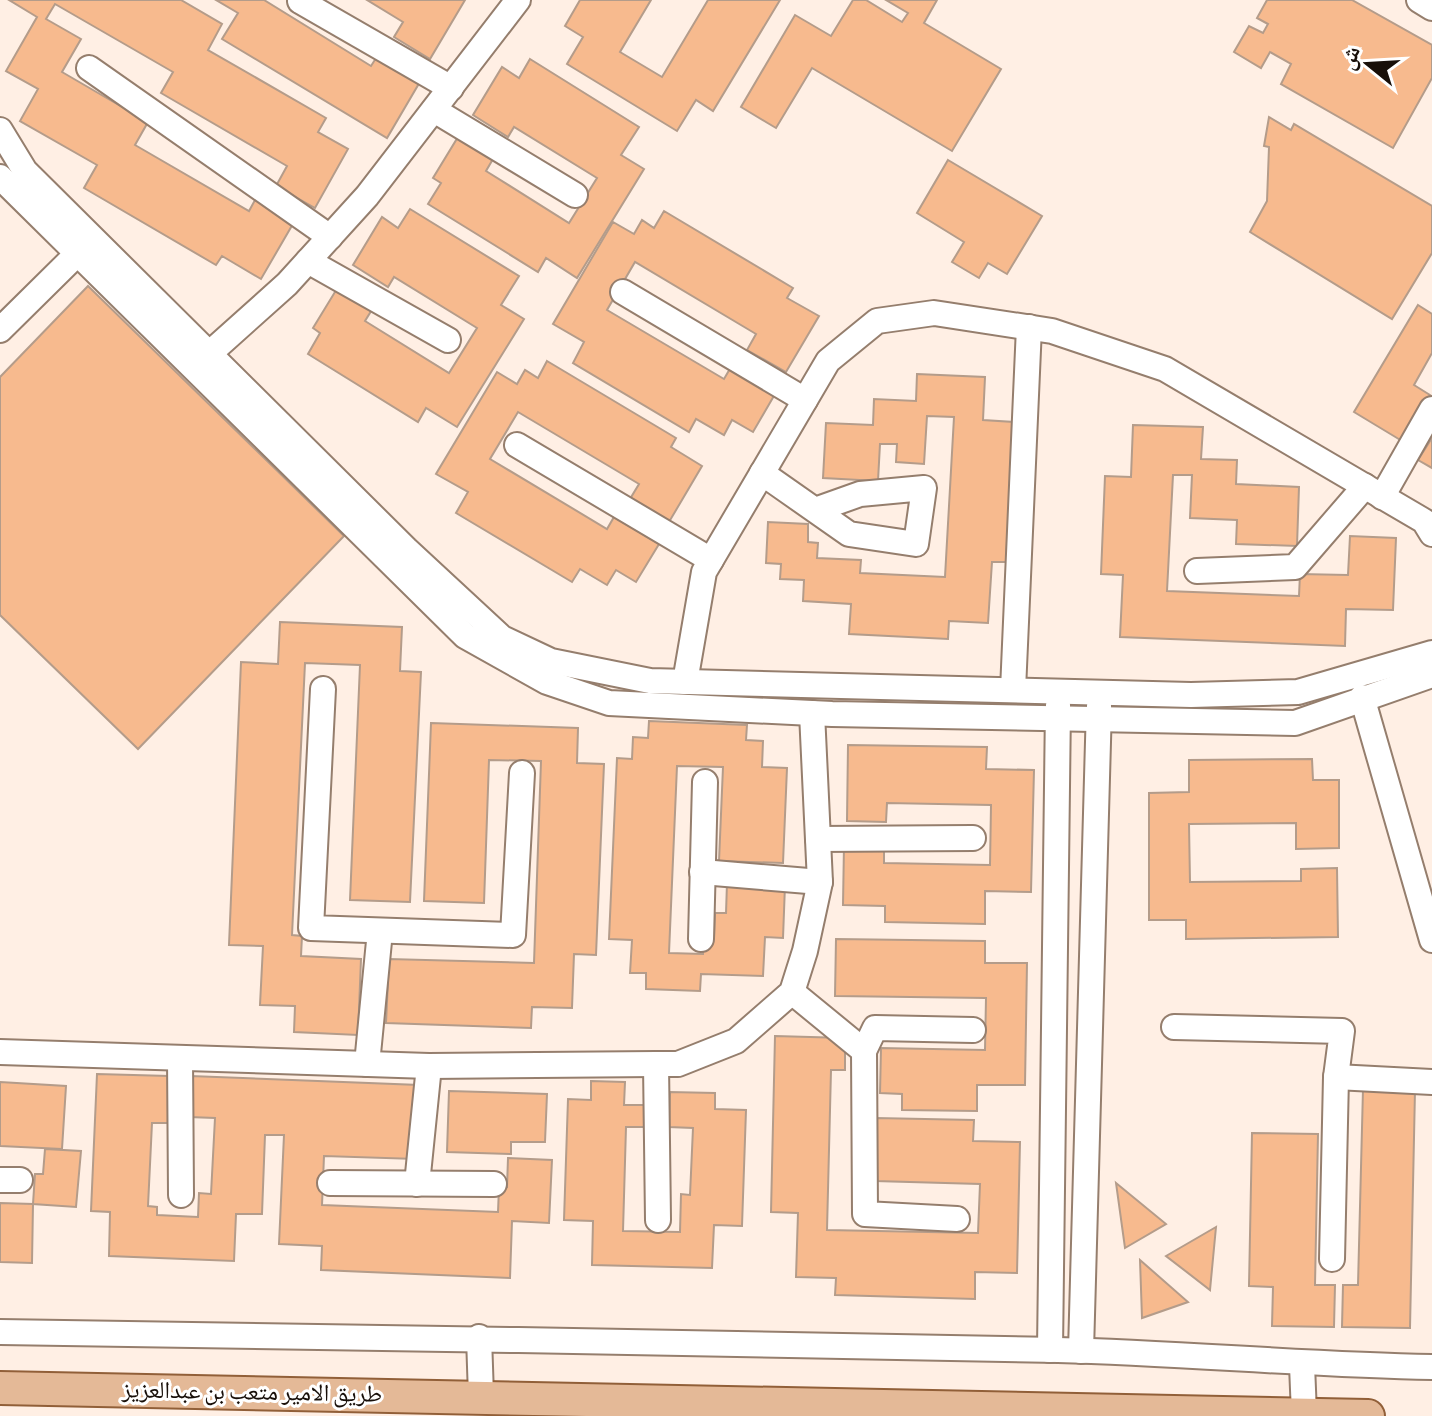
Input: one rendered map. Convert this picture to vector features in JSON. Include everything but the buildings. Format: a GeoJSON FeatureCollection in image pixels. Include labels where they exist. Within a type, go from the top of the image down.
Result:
{"type":"FeatureCollection","features":[{"type":"Feature","properties":{"kind":"main road","name":"طريق الامير متعب بن عبدالعزيز"},"geometry":{"type":"LineString","coordinates":[[0,1388],[1368,1416]]}},
{"type":"Feature","properties":{"kind":"street"},"geometry":{"type":"LineString","coordinates":[[210,353],[330,237],[434,110],[518,0]]}},
{"type":"Feature","properties":{"kind":"street"},"geometry":{"type":"LineString","coordinates":[[1419,0],[1432,8]]}},
{"type":"Feature","properties":{"kind":"street"},"geometry":{"type":"LineString","coordinates":[[300,1],[451,88]]}},
{"type":"Feature","properties":{"kind":"street"},"geometry":{"type":"LineString","coordinates":[[89,68],[330,237]]}},
{"type":"Feature","properties":{"kind":"street"},"geometry":{"type":"LineString","coordinates":[[434,110],[575,195]]}},
{"type":"Feature","properties":{"kind":"street"},"geometry":{"type":"LineString","coordinates":[[0,130],[25,171],[502,638],[551,661],[650,681],[1099,693],[1298,692],[1432,653]]}},
{"type":"Feature","properties":{"kind":"street"},"geometry":{"type":"LineString","coordinates":[[0,177],[465,636],[547,682],[609,703],[1098,722],[1295,723],[1432,675]]}},
{"type":"Feature","properties":{"kind":"street"},"geometry":{"type":"LineString","coordinates":[[0,330],[78,253]]}},
{"type":"Feature","properties":{"kind":"street"},"geometry":{"type":"LineString","coordinates":[[308,261],[448,340]]}},
{"type":"Feature","properties":{"kind":"street"},"geometry":{"type":"LineString","coordinates":[[623,292],[805,400]]}},
{"type":"Feature","properties":{"kind":"street"},"geometry":{"type":"LineString","coordinates":[[685,682],[704,572],[828,361],[877,321],[934,313],[1029,327],[1052,331],[1165,369],[1424,521],[1432,534]]}},
{"type":"Feature","properties":{"kind":"street"},"geometry":{"type":"LineString","coordinates":[[1013,690],[1029,327]]}},
{"type":"Feature","properties":{"kind":"street"},"geometry":{"type":"LineString","coordinates":[[1197,571],[1295,567],[1373,492],[1432,409]]}},
{"type":"Feature","properties":{"kind":"street"},"geometry":{"type":"LineString","coordinates":[[517,445],[711,560]]}},
{"type":"Feature","properties":{"kind":"street"},"geometry":{"type":"LineString","coordinates":[[762,473],[815,510]]}},
{"type":"Feature","properties":{"kind":"street"},"geometry":{"type":"LineString","coordinates":[[323,689],[311,928],[513,935],[522,773]]}},
{"type":"Feature","properties":{"kind":"street"},"geometry":{"type":"LineString","coordinates":[[1050,1350],[1059,692]]}},
{"type":"Feature","properties":{"kind":"street"},"geometry":{"type":"LineString","coordinates":[[1081,1351],[1099,693]]}},
{"type":"Feature","properties":{"kind":"street"},"geometry":{"type":"LineString","coordinates":[[1362,697],[1432,940]]}},
{"type":"Feature","properties":{"kind":"street"},"geometry":{"type":"LineString","coordinates":[[0,1052],[429,1066],[678,1064],[736,1041],[792,992],[805,951],[820,882],[812,713]]}},
{"type":"Feature","properties":{"kind":"street"},"geometry":{"type":"LineString","coordinates":[[701,939],[705,782]]}},
{"type":"Feature","properties":{"kind":"street"},"geometry":{"type":"LineString","coordinates":[[818,839],[973,838]]}},
{"type":"Feature","properties":{"kind":"street"},"geometry":{"type":"LineString","coordinates":[[702,872],[820,882]]}},
{"type":"Feature","properties":{"kind":"street"},"geometry":{"type":"LineString","coordinates":[[367,1064],[380,931]]}},
{"type":"Feature","properties":{"kind":"street"},"geometry":{"type":"LineString","coordinates":[[792,992],[864,1051]]}},
{"type":"Feature","properties":{"kind":"street"},"geometry":{"type":"LineString","coordinates":[[1174,1027],[1342,1031],[1336,1077],[1332,1259]]}},
{"type":"Feature","properties":{"kind":"street"},"geometry":{"type":"LineString","coordinates":[[957,1219],[865,1214],[864,1051],[875,1028],[973,1030]]}},
{"type":"Feature","properties":{"kind":"street"},"geometry":{"type":"LineString","coordinates":[[180,1058],[181,1195]]}},
{"type":"Feature","properties":{"kind":"street"},"geometry":{"type":"LineString","coordinates":[[656,1064],[658,1220]]}},
{"type":"Feature","properties":{"kind":"street"},"geometry":{"type":"LineString","coordinates":[[417,1184],[429,1066]]}},
{"type":"Feature","properties":{"kind":"street"},"geometry":{"type":"LineString","coordinates":[[1336,1077],[1432,1082]]}},
{"type":"Feature","properties":{"kind":"street"},"geometry":{"type":"LineString","coordinates":[[330,1183],[494,1184]]}},
{"type":"Feature","properties":{"kind":"street"},"geometry":{"type":"LineString","coordinates":[[0,1332],[479,1337],[1050,1350],[1302,1365],[1432,1367]]}},
{"type":"Feature","properties":{"kind":"street"},"geometry":{"type":"LineString","coordinates":[[479,1337],[481,1396]]}},
{"type":"Feature","properties":{"kind":"street"},"geometry":{"type":"LineString","coordinates":[[1302,1365],[1304,1414]]}}]}
